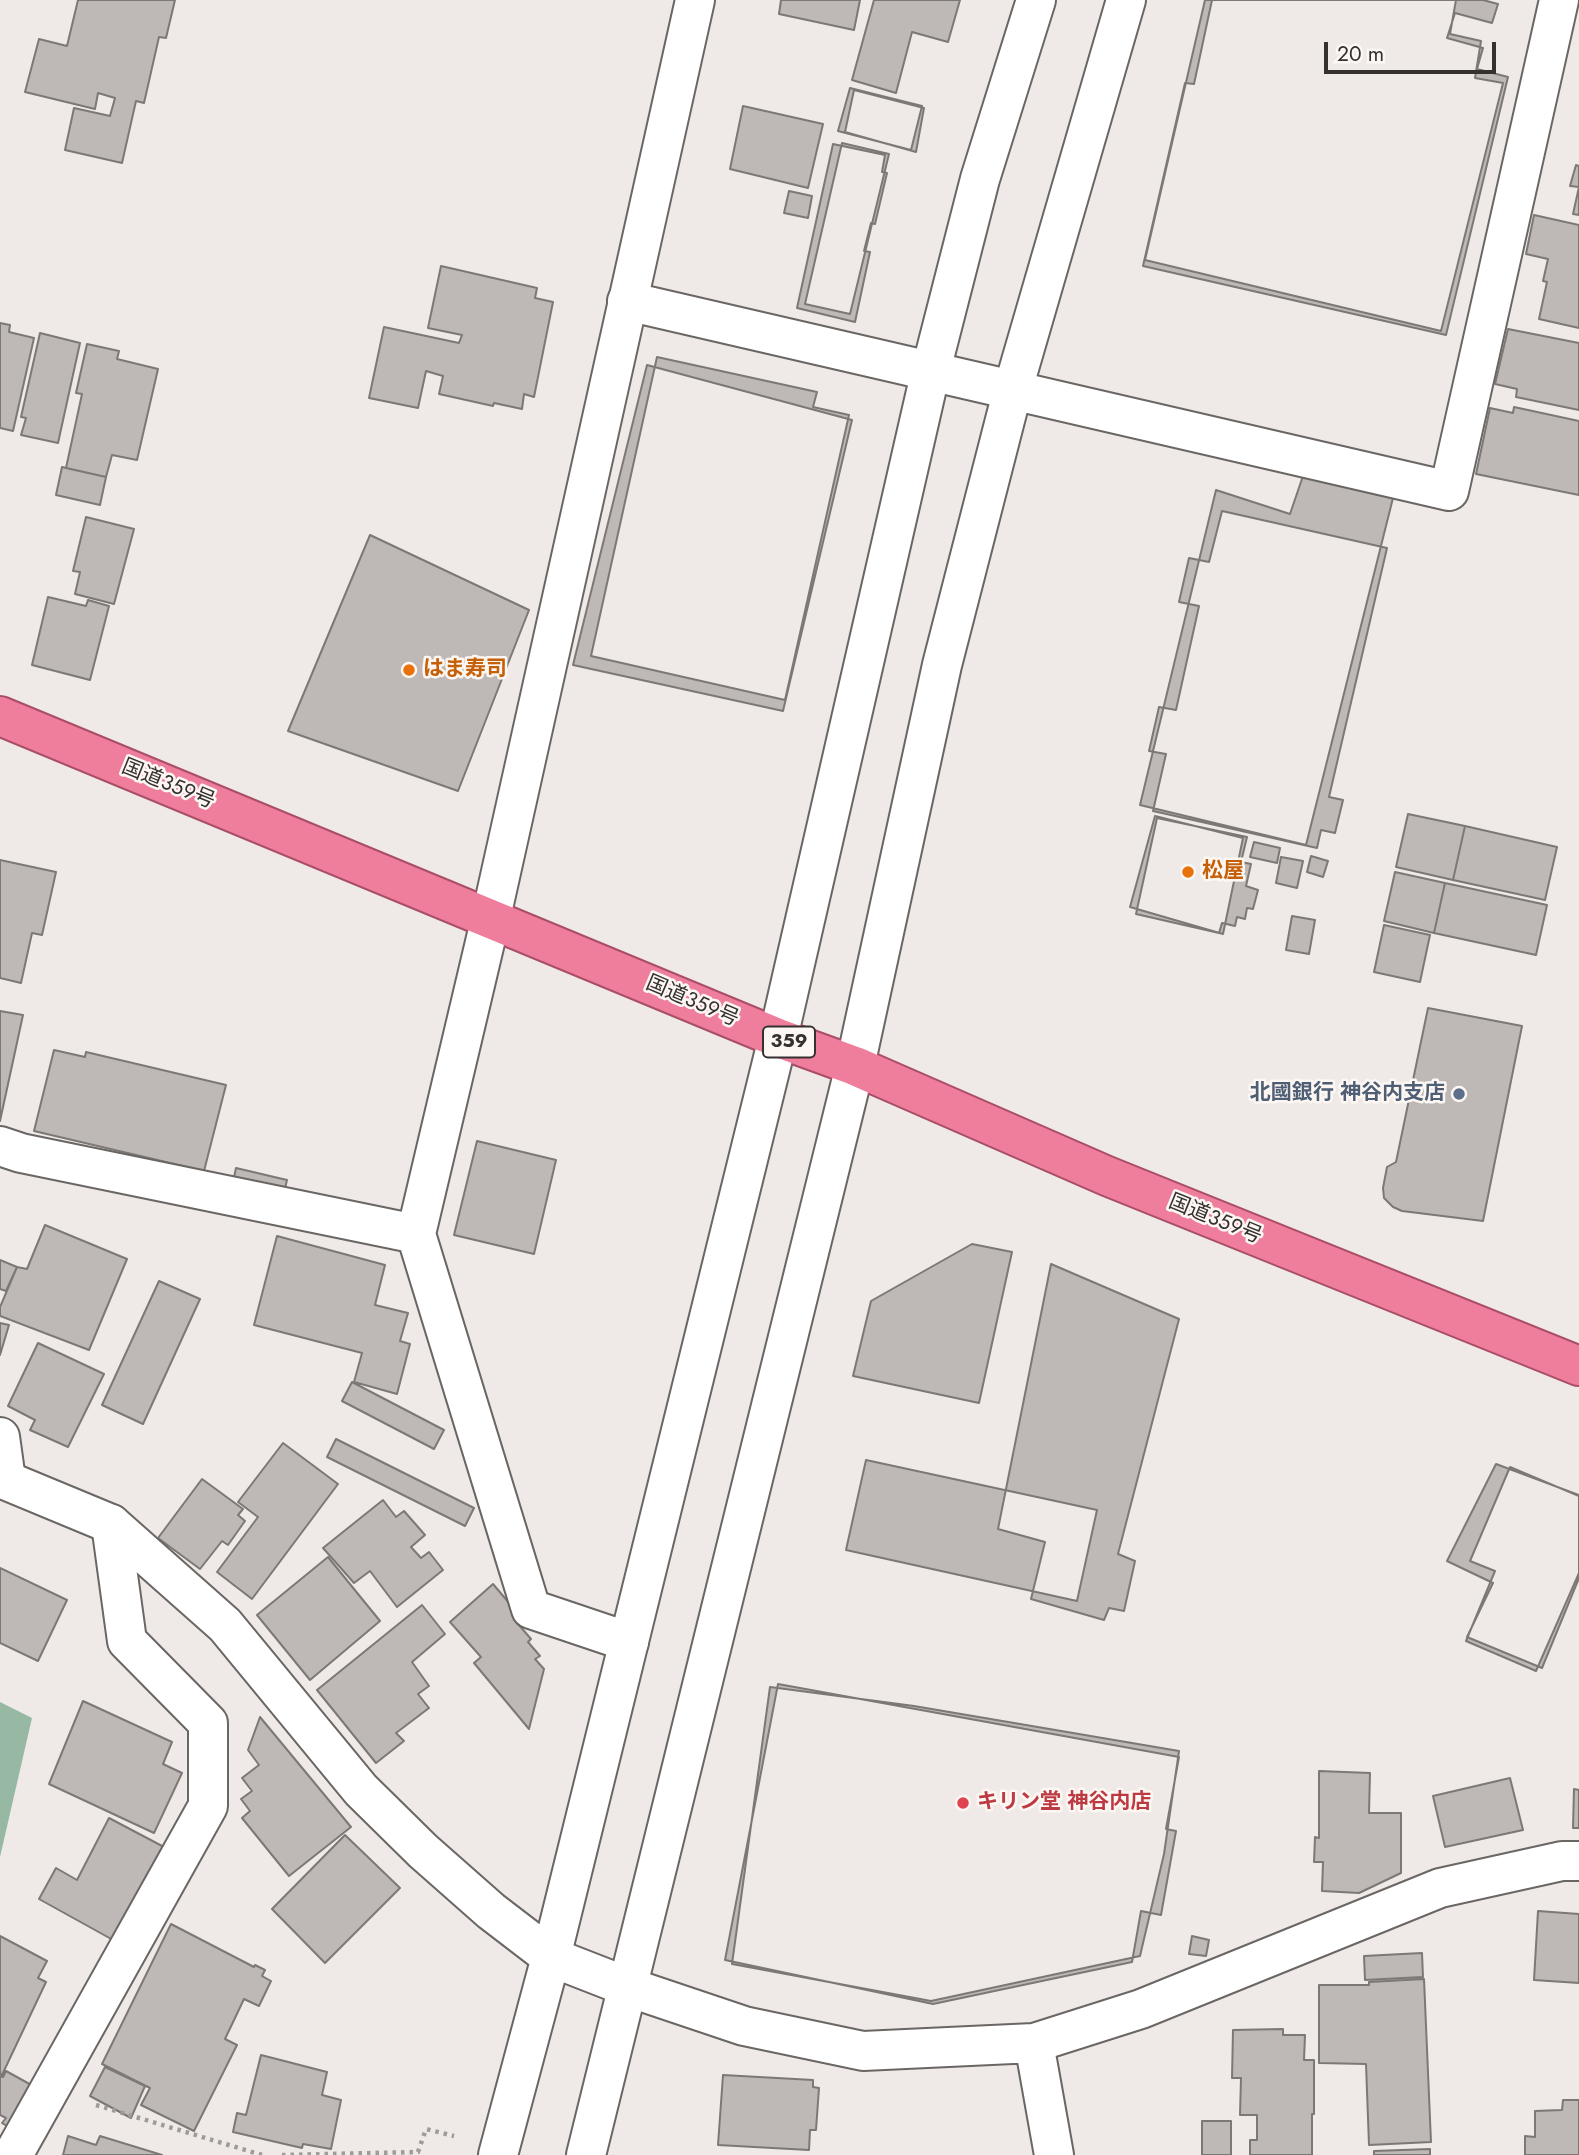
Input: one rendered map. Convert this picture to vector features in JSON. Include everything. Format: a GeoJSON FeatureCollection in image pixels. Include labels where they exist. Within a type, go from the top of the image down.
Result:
{"type":"FeatureCollection","features":[{"type":"Feature","properties":{"kind":"highway","name":"国道359号"},"geometry":{"type":"LineString","coordinates":[[0,716],[778,1038],[855,1066],[1107,1176],[1579,1366]]}},
{"type":"Feature","properties":{"kind":"street"},"geometry":{"type":"LineString","coordinates":[[629,1642],[531,1609],[416,1234],[491,917],[695,0]]}},
{"type":"Feature","properties":{"kind":"street"},"geometry":{"type":"LineString","coordinates":[[498,2155],[551,1957],[778,1038],[931,370],[980,179],[1036,0]]}},
{"type":"Feature","properties":{"kind":"street"},"geometry":{"type":"LineString","coordinates":[[586,2155],[855,1066],[942,666],[1013,389],[1126,0]]}},
{"type":"Feature","properties":{"kind":"street"},"geometry":{"type":"LineString","coordinates":[[627,301],[1449,491],[1559,0]]}},
{"type":"Feature","properties":{"kind":"street"},"geometry":{"type":"LineString","coordinates":[[0,1146],[21,1153],[416,1234]]}},
{"type":"Feature","properties":{"kind":"street"},"geometry":{"type":"LineString","coordinates":[[0,1437],[3,1479],[111,1524],[225,1625],[361,1790],[423,1851],[491,1911],[551,1957],[628,1987],[744,2026],[863,2051],[1034,2043],[1141,2009],[1440,1888],[1562,1861],[1579,1861]]}},
{"type":"Feature","properties":{"kind":"street"},"geometry":{"type":"LineString","coordinates":[[13,2155],[208,1806],[208,1723],[127,1641],[111,1524]]}},
{"type":"Feature","properties":{"kind":"street"},"geometry":{"type":"LineString","coordinates":[[1034,2043],[1054,2155]]}},
{"type":"Feature","properties":{"kind":"path"},"geometry":{"type":"LineString","coordinates":[[48,2091],[262,2155]]}},
{"type":"Feature","properties":{"kind":"path"},"geometry":{"type":"LineString","coordinates":[[282,2155],[418,2152],[426,2129]]}},
{"type":"Feature","properties":{"kind":"green space"},"geometry":{"type":"Polygon","coordinates":[[[0,1702],[32,1718],[0,1857],[0,1702]]]}},
{"type":"Feature","properties":{"kind":"building"},"geometry":{"type":"Polygon","coordinates":[[[78,0],[175,0],[166,38],[159,37],[144,103],[136,101],[122,163],[65,150],[74,108],[110,116],[115,98],[98,93],[95,109],[25,92],[39,39],[67,46],[78,0]]]}},
{"type":"Feature","properties":{"kind":"building"},"geometry":{"type":"Polygon","coordinates":[[[781,0],[860,0],[854,30],[779,14],[781,0]]]}},
{"type":"Feature","properties":{"kind":"building"},"geometry":{"type":"Polygon","coordinates":[[[874,0],[960,0],[948,42],[912,32],[896,93],[852,80],[874,0]]]}},
{"type":"Feature","properties":{"kind":"building"},"geometry":{"type":"Polygon","coordinates":[[[1205,0],[1456,0],[1450,34],[1481,41],[1475,78],[1503,83],[1441,331],[1145,260],[1205,0]]]}},
{"type":"Feature","properties":{"kind":"building"},"geometry":{"type":"Polygon","coordinates":[[[1212,0],[1483,0],[1498,4],[1492,23],[1455,13],[1447,38],[1483,48],[1477,69],[1508,77],[1446,335],[1143,266],[1185,83],[1194,84],[1212,0]]]}},
{"type":"Feature","properties":{"kind":"building"},"geometry":{"type":"Polygon","coordinates":[[[850,88],[922,106],[911,150],[838,131],[850,88]]]}},
{"type":"Feature","properties":{"kind":"building"},"geometry":{"type":"Polygon","coordinates":[[[854,90],[924,108],[916,152],[845,132],[854,90]]]}},
{"type":"Feature","properties":{"kind":"building"},"geometry":{"type":"Polygon","coordinates":[[[743,106],[823,124],[808,188],[730,169],[743,106]]]}},
{"type":"Feature","properties":{"kind":"building"},"geometry":{"type":"Polygon","coordinates":[[[842,143],[889,154],[850,314],[805,304],[842,143]]]}},
{"type":"Feature","properties":{"kind":"building"},"geometry":{"type":"Polygon","coordinates":[[[833,144],[885,155],[882,172],[887,173],[875,224],[871,223],[864,251],[870,252],[855,322],[797,308],[833,144]]]}},
{"type":"Feature","properties":{"kind":"building"},"geometry":{"type":"Polygon","coordinates":[[[1576,165],[1579,166],[1579,187],[1570,186],[1576,165]]]}},
{"type":"Feature","properties":{"kind":"building"},"geometry":{"type":"Polygon","coordinates":[[[1579,187],[1579,215],[1573,214],[1579,187]]]}},
{"type":"Feature","properties":{"kind":"building"},"geometry":{"type":"Polygon","coordinates":[[[789,191],[812,196],[808,218],[784,213],[789,191]]]}},
{"type":"Feature","properties":{"kind":"building"},"geometry":{"type":"Polygon","coordinates":[[[1534,215],[1579,225],[1579,328],[1539,319],[1547,282],[1543,281],[1548,259],[1526,254],[1534,215]]]}},
{"type":"Feature","properties":{"kind":"building"},"geometry":{"type":"Polygon","coordinates":[[[441,266],[537,288],[535,298],[553,302],[534,397],[524,394],[522,409],[494,403],[493,406],[439,394],[443,376],[426,371],[418,408],[369,398],[384,327],[459,343],[462,335],[428,328],[441,266]]]}},
{"type":"Feature","properties":{"kind":"building"},"geometry":{"type":"Polygon","coordinates":[[[0,323],[10,325],[9,332],[34,338],[13,431],[0,428],[0,323]]]}},
{"type":"Feature","properties":{"kind":"building"},"geometry":{"type":"Polygon","coordinates":[[[1508,329],[1579,343],[1579,410],[1516,397],[1517,389],[1495,384],[1508,329]]]}},
{"type":"Feature","properties":{"kind":"building"},"geometry":{"type":"Polygon","coordinates":[[[40,333],[80,343],[58,443],[21,435],[26,418],[21,417],[40,333]]]}},
{"type":"Feature","properties":{"kind":"building"},"geometry":{"type":"Polygon","coordinates":[[[87,344],[119,351],[117,359],[158,369],[137,460],[112,455],[106,477],[66,468],[82,394],[76,393],[87,344]]]}},
{"type":"Feature","properties":{"kind":"building"},"geometry":{"type":"Polygon","coordinates":[[[657,357],[817,392],[813,407],[849,415],[785,700],[591,656],[657,357]]]}},
{"type":"Feature","properties":{"kind":"building"},"geometry":{"type":"Polygon","coordinates":[[[647,365],[852,420],[783,711],[573,665],[647,365]]]}},
{"type":"Feature","properties":{"kind":"building"},"geometry":{"type":"Polygon","coordinates":[[[1514,407],[1579,421],[1579,495],[1476,474],[1490,408],[1513,413],[1514,407]]]}},
{"type":"Feature","properties":{"kind":"building"},"geometry":{"type":"Polygon","coordinates":[[[62,467],[106,477],[100,505],[56,495],[62,467]]]}},
{"type":"Feature","properties":{"kind":"building"},"geometry":{"type":"Polygon","coordinates":[[[1305,470],[1394,494],[1306,845],[1140,805],[1216,490],[1290,514],[1305,470]]]}},
{"type":"Feature","properties":{"kind":"building"},"geometry":{"type":"Polygon","coordinates":[[[1222,511],[1387,548],[1329,797],[1343,800],[1335,833],[1321,830],[1317,848],[1153,811],[1166,754],[1149,751],[1159,707],[1176,710],[1199,606],[1179,602],[1189,558],[1209,562],[1222,511]]]}},
{"type":"Feature","properties":{"kind":"building"},"geometry":{"type":"Polygon","coordinates":[[[86,517],[134,529],[114,604],[75,594],[80,572],[73,571],[86,517]]]}},
{"type":"Feature","properties":{"kind":"building","name":"はま寿司"},"geometry":{"type":"Polygon","coordinates":[[[370,535],[529,610],[458,791],[288,731],[370,535]]]}},
{"type":"Feature","properties":{"kind":"building"},"geometry":{"type":"Polygon","coordinates":[[[48,597],[86,606],[88,600],[109,606],[90,680],[32,665],[48,597]]]}},
{"type":"Feature","properties":{"kind":"building"},"geometry":{"type":"Polygon","coordinates":[[[1408,814],[1465,826],[1453,880],[1396,867],[1408,814]]]}},
{"type":"Feature","properties":{"kind":"building","name":"松屋"},"geometry":{"type":"Polygon","coordinates":[[[1155,816],[1243,838],[1223,934],[1130,907],[1155,816]]]}},
{"type":"Feature","properties":{"kind":"building","name":"松屋"},"geometry":{"type":"Polygon","coordinates":[[[1157,818],[1247,837],[1241,862],[1251,864],[1246,886],[1258,890],[1253,909],[1247,908],[1245,919],[1237,917],[1235,926],[1222,923],[1219,933],[1136,914],[1157,818]]]}},
{"type":"Feature","properties":{"kind":"building"},"geometry":{"type":"Polygon","coordinates":[[[1465,826],[1557,847],[1545,900],[1453,880],[1465,826]]]}},
{"type":"Feature","properties":{"kind":"building"},"geometry":{"type":"Polygon","coordinates":[[[1254,842],[1280,848],[1277,863],[1250,857],[1254,842]]]}},
{"type":"Feature","properties":{"kind":"building"},"geometry":{"type":"Polygon","coordinates":[[[1311,856],[1328,861],[1323,877],[1307,872],[1311,856]]]}},
{"type":"Feature","properties":{"kind":"building"},"geometry":{"type":"Polygon","coordinates":[[[1281,857],[1303,861],[1297,888],[1276,883],[1281,857]]]}},
{"type":"Feature","properties":{"kind":"building"},"geometry":{"type":"Polygon","coordinates":[[[0,860],[56,872],[42,935],[32,933],[21,983],[0,978],[0,860]]]}},
{"type":"Feature","properties":{"kind":"building"},"geometry":{"type":"Polygon","coordinates":[[[1395,872],[1445,883],[1434,933],[1384,921],[1395,872]]]}},
{"type":"Feature","properties":{"kind":"building"},"geometry":{"type":"Polygon","coordinates":[[[1445,883],[1547,905],[1536,955],[1434,933],[1445,883]]]}},
{"type":"Feature","properties":{"kind":"building"},"geometry":{"type":"Polygon","coordinates":[[[1292,916],[1315,920],[1309,954],[1286,950],[1292,916]]]}},
{"type":"Feature","properties":{"kind":"building"},"geometry":{"type":"Polygon","coordinates":[[[1384,925],[1430,935],[1420,982],[1374,972],[1384,925]]]}},
{"type":"Feature","properties":{"kind":"building","name":"北國銀行 神谷内支店"},"geometry":{"type":"Polygon","coordinates":[[[1428,1008],[1522,1026],[1483,1221],[1402,1211],[1384,1198],[1387,1167],[1396,1162],[1428,1008]]]}},
{"type":"Feature","properties":{"kind":"building"},"geometry":{"type":"Polygon","coordinates":[[[0,1011],[23,1015],[0,1121],[0,1011]]]}},
{"type":"Feature","properties":{"kind":"building"},"geometry":{"type":"Polygon","coordinates":[[[54,1050],[85,1057],[86,1052],[226,1085],[204,1171],[34,1131],[54,1050]]]}},
{"type":"Feature","properties":{"kind":"building"},"geometry":{"type":"Polygon","coordinates":[[[477,1141],[556,1160],[534,1254],[454,1235],[477,1141]]]}},
{"type":"Feature","properties":{"kind":"building"},"geometry":{"type":"Polygon","coordinates":[[[236,1168],[287,1180],[284,1193],[233,1182],[236,1168]]]}},
{"type":"Feature","properties":{"kind":"building"},"geometry":{"type":"Polygon","coordinates":[[[45,1225],[127,1259],[89,1350],[0,1316],[0,1307],[17,1267],[27,1269],[45,1225]]]}},
{"type":"Feature","properties":{"kind":"building"},"geometry":{"type":"Polygon","coordinates":[[[277,1236],[385,1265],[375,1305],[408,1313],[400,1341],[410,1344],[397,1394],[354,1382],[362,1353],[254,1325],[277,1236]]]}},
{"type":"Feature","properties":{"kind":"building"},"geometry":{"type":"Polygon","coordinates":[[[972,1244],[1012,1252],[979,1403],[853,1376],[871,1301],[972,1244]]]}},
{"type":"Feature","properties":{"kind":"building"},"geometry":{"type":"Polygon","coordinates":[[[0,1260],[17,1267],[6,1291],[0,1289],[0,1260]]]}},
{"type":"Feature","properties":{"kind":"building"},"geometry":{"type":"Polygon","coordinates":[[[1051,1264],[1179,1319],[1118,1554],[1135,1561],[1124,1611],[1109,1608],[1104,1620],[1031,1599],[1045,1542],[998,1529],[1051,1264]]]}},
{"type":"Feature","properties":{"kind":"building"},"geometry":{"type":"Polygon","coordinates":[[[159,1281],[200,1299],[143,1424],[102,1405],[159,1281]]]}},
{"type":"Feature","properties":{"kind":"building"},"geometry":{"type":"Polygon","coordinates":[[[0,1323],[9,1325],[0,1355],[0,1323]]]}},
{"type":"Feature","properties":{"kind":"building"},"geometry":{"type":"Polygon","coordinates":[[[38,1343],[104,1374],[68,1447],[30,1430],[35,1420],[8,1406],[38,1343]]]}},
{"type":"Feature","properties":{"kind":"building"},"geometry":{"type":"Polygon","coordinates":[[[352,1382],[444,1430],[434,1449],[342,1401],[352,1382]]]}},
{"type":"Feature","properties":{"kind":"building"},"geometry":{"type":"Polygon","coordinates":[[[336,1439],[474,1508],[465,1526],[327,1457],[336,1439]]]}},
{"type":"Feature","properties":{"kind":"building"},"geometry":{"type":"Polygon","coordinates":[[[283,1443],[338,1484],[252,1599],[217,1572],[258,1517],[238,1502],[283,1443]]]}},
{"type":"Feature","properties":{"kind":"building"},"geometry":{"type":"Polygon","coordinates":[[[866,1460],[1097,1510],[1077,1601],[846,1550],[866,1460]]]}},
{"type":"Feature","properties":{"kind":"building"},"geometry":{"type":"Polygon","coordinates":[[[1496,1464],[1579,1495],[1579,1578],[1542,1668],[1467,1637],[1493,1583],[1447,1561],[1496,1464]]]}},
{"type":"Feature","properties":{"kind":"building"},"geometry":{"type":"Polygon","coordinates":[[[1510,1467],[1579,1496],[1579,1573],[1536,1671],[1466,1641],[1495,1571],[1470,1561],[1510,1467]]]}},
{"type":"Feature","properties":{"kind":"building"},"geometry":{"type":"Polygon","coordinates":[[[202,1479],[243,1509],[238,1515],[245,1521],[228,1545],[222,1541],[200,1569],[158,1538],[202,1479]]]}},
{"type":"Feature","properties":{"kind":"building"},"geometry":{"type":"Polygon","coordinates":[[[383,1500],[396,1517],[404,1511],[425,1535],[411,1547],[421,1558],[429,1552],[443,1570],[397,1607],[370,1571],[354,1583],[323,1548],[383,1500]]]}},
{"type":"Feature","properties":{"kind":"building"},"geometry":{"type":"Polygon","coordinates":[[[328,1557],[380,1621],[310,1680],[257,1615],[328,1557]]]}},
{"type":"Feature","properties":{"kind":"building"},"geometry":{"type":"Polygon","coordinates":[[[0,1568],[67,1600],[38,1661],[0,1643],[0,1568]]]}},
{"type":"Feature","properties":{"kind":"building"},"geometry":{"type":"Polygon","coordinates":[[[493,1584],[515,1610],[521,1623],[519,1625],[531,1639],[528,1642],[540,1656],[535,1659],[544,1669],[529,1729],[474,1663],[481,1657],[450,1622],[493,1584]]]}},
{"type":"Feature","properties":{"kind":"building"},"geometry":{"type":"Polygon","coordinates":[[[422,1605],[445,1634],[412,1662],[429,1686],[418,1694],[429,1708],[396,1733],[404,1741],[376,1763],[317,1690],[422,1605]]]}},
{"type":"Feature","properties":{"kind":"building","name":"キリン堂 神谷内店"},"geometry":{"type":"Polygon","coordinates":[[[778,1684],[1179,1757],[1166,1829],[1176,1831],[1161,1915],[1141,1911],[1132,1962],[933,2004],[725,1960],[778,1684]]]}},
{"type":"Feature","properties":{"kind":"building","name":"キリン堂 神谷内店"},"geometry":{"type":"Polygon","coordinates":[[[770,1687],[914,1706],[1179,1751],[1164,1854],[1140,1956],[931,2001],[732,1964],[770,1687]]]}},
{"type":"Feature","properties":{"kind":"building"},"geometry":{"type":"Polygon","coordinates":[[[83,1701],[172,1742],[163,1764],[182,1773],[154,1833],[49,1784],[83,1701]]]}},
{"type":"Feature","properties":{"kind":"building"},"geometry":{"type":"Polygon","coordinates":[[[260,1717],[351,1827],[289,1876],[242,1818],[250,1811],[241,1799],[252,1791],[242,1778],[259,1765],[248,1750],[260,1717]]]}},
{"type":"Feature","properties":{"kind":"building"},"geometry":{"type":"Polygon","coordinates":[[[1319,1771],[1370,1773],[1369,1813],[1401,1813],[1401,1873],[1359,1893],[1322,1891],[1323,1862],[1314,1862],[1315,1837],[1319,1838],[1319,1771]]]}},
{"type":"Feature","properties":{"kind":"building"},"geometry":{"type":"Polygon","coordinates":[[[1510,1778],[1523,1830],[1445,1847],[1433,1796],[1510,1778]]]}},
{"type":"Feature","properties":{"kind":"building"},"geometry":{"type":"Polygon","coordinates":[[[1574,1789],[1579,1790],[1579,1828],[1573,1828],[1574,1789]]]}},
{"type":"Feature","properties":{"kind":"building"},"geometry":{"type":"Polygon","coordinates":[[[109,1818],[164,1847],[113,1940],[39,1899],[56,1868],[77,1880],[109,1818]]]}},
{"type":"Feature","properties":{"kind":"building"},"geometry":{"type":"Polygon","coordinates":[[[345,1835],[400,1888],[325,1963],[272,1909],[345,1835]]]}},
{"type":"Feature","properties":{"kind":"building"},"geometry":{"type":"Polygon","coordinates":[[[1538,1911],[1579,1914],[1579,1983],[1534,1980],[1538,1911]]]}},
{"type":"Feature","properties":{"kind":"building"},"geometry":{"type":"Polygon","coordinates":[[[171,1924],[254,1967],[255,1965],[265,1970],[262,1976],[271,1981],[259,2006],[244,1999],[225,2039],[237,2045],[194,2131],[141,2105],[150,2088],[102,2064],[171,1924]]]}},
{"type":"Feature","properties":{"kind":"building"},"geometry":{"type":"Polygon","coordinates":[[[0,1936],[47,1961],[38,1978],[46,1982],[2,2075],[0,2074],[0,1936]]]}},
{"type":"Feature","properties":{"kind":"building"},"geometry":{"type":"Polygon","coordinates":[[[1192,1936],[1209,1940],[1206,1956],[1189,1954],[1192,1936]]]}},
{"type":"Feature","properties":{"kind":"building"},"geometry":{"type":"Polygon","coordinates":[[[1422,1953],[1423,1977],[1365,1980],[1364,1956],[1422,1953]]]}},
{"type":"Feature","properties":{"kind":"building"},"geometry":{"type":"Polygon","coordinates":[[[1424,1979],[1431,2142],[1369,2145],[1366,2064],[1319,2063],[1319,1985],[1369,1985],[1369,1982],[1424,1979]]]}},
{"type":"Feature","properties":{"kind":"building"},"geometry":{"type":"Polygon","coordinates":[[[1283,2029],[1283,2035],[1305,2035],[1304,2060],[1314,2060],[1312,2155],[1250,2155],[1250,2140],[1257,2140],[1257,2115],[1240,2115],[1241,2078],[1232,2078],[1233,2030],[1283,2029]]]}},
{"type":"Feature","properties":{"kind":"building"},"geometry":{"type":"Polygon","coordinates":[[[261,2055],[327,2072],[322,2095],[341,2100],[331,2149],[303,2144],[302,2148],[233,2132],[237,2113],[246,2115],[261,2055]]]}},
{"type":"Feature","properties":{"kind":"building"},"geometry":{"type":"Polygon","coordinates":[[[105,2067],[145,2086],[131,2118],[90,2096],[105,2067]]]}},
{"type":"Feature","properties":{"kind":"building"},"geometry":{"type":"Polygon","coordinates":[[[6,2071],[35,2087],[12,2129],[2,2123],[6,2118],[0,2115],[0,2076],[3,2077],[6,2071]]]}},
{"type":"Feature","properties":{"kind":"building"},"geometry":{"type":"Polygon","coordinates":[[[723,2075],[813,2080],[813,2087],[819,2088],[816,2130],[810,2130],[809,2150],[718,2145],[723,2075]]]}},
{"type":"Feature","properties":{"kind":"building"},"geometry":{"type":"Polygon","coordinates":[[[1563,2100],[1579,2100],[1579,2155],[1525,2155],[1525,2136],[1535,2137],[1535,2111],[1562,2110],[1563,2100]]]}},
{"type":"Feature","properties":{"kind":"building"},"geometry":{"type":"Polygon","coordinates":[[[1202,2121],[1231,2121],[1231,2155],[1202,2155],[1202,2121]]]}},
{"type":"Feature","properties":{"kind":"building"},"geometry":{"type":"Polygon","coordinates":[[[68,2136],[96,2145],[100,2136],[162,2155],[63,2155],[68,2136]]]}},
{"type":"Feature","properties":{"kind":"building"},"geometry":{"type":"Polygon","coordinates":[[[1430,2149],[1430,2155],[1374,2155],[1374,2151],[1430,2149]]]}},
{"type":"Feature","properties":{"kind":"place","name":"はま寿司"},"geometry":{"type":"Point","coordinates":[409,670]}},
{"type":"Feature","properties":{"kind":"place","name":"松屋"},"geometry":{"type":"Point","coordinates":[1188,872]}},
{"type":"Feature","properties":{"kind":"place","name":"北國銀行 神谷内支店"},"geometry":{"type":"Point","coordinates":[1459,1094]}},
{"type":"Feature","properties":{"kind":"place","name":"キリン堂 神谷内店"},"geometry":{"type":"Point","coordinates":[963,1803]}}]}
